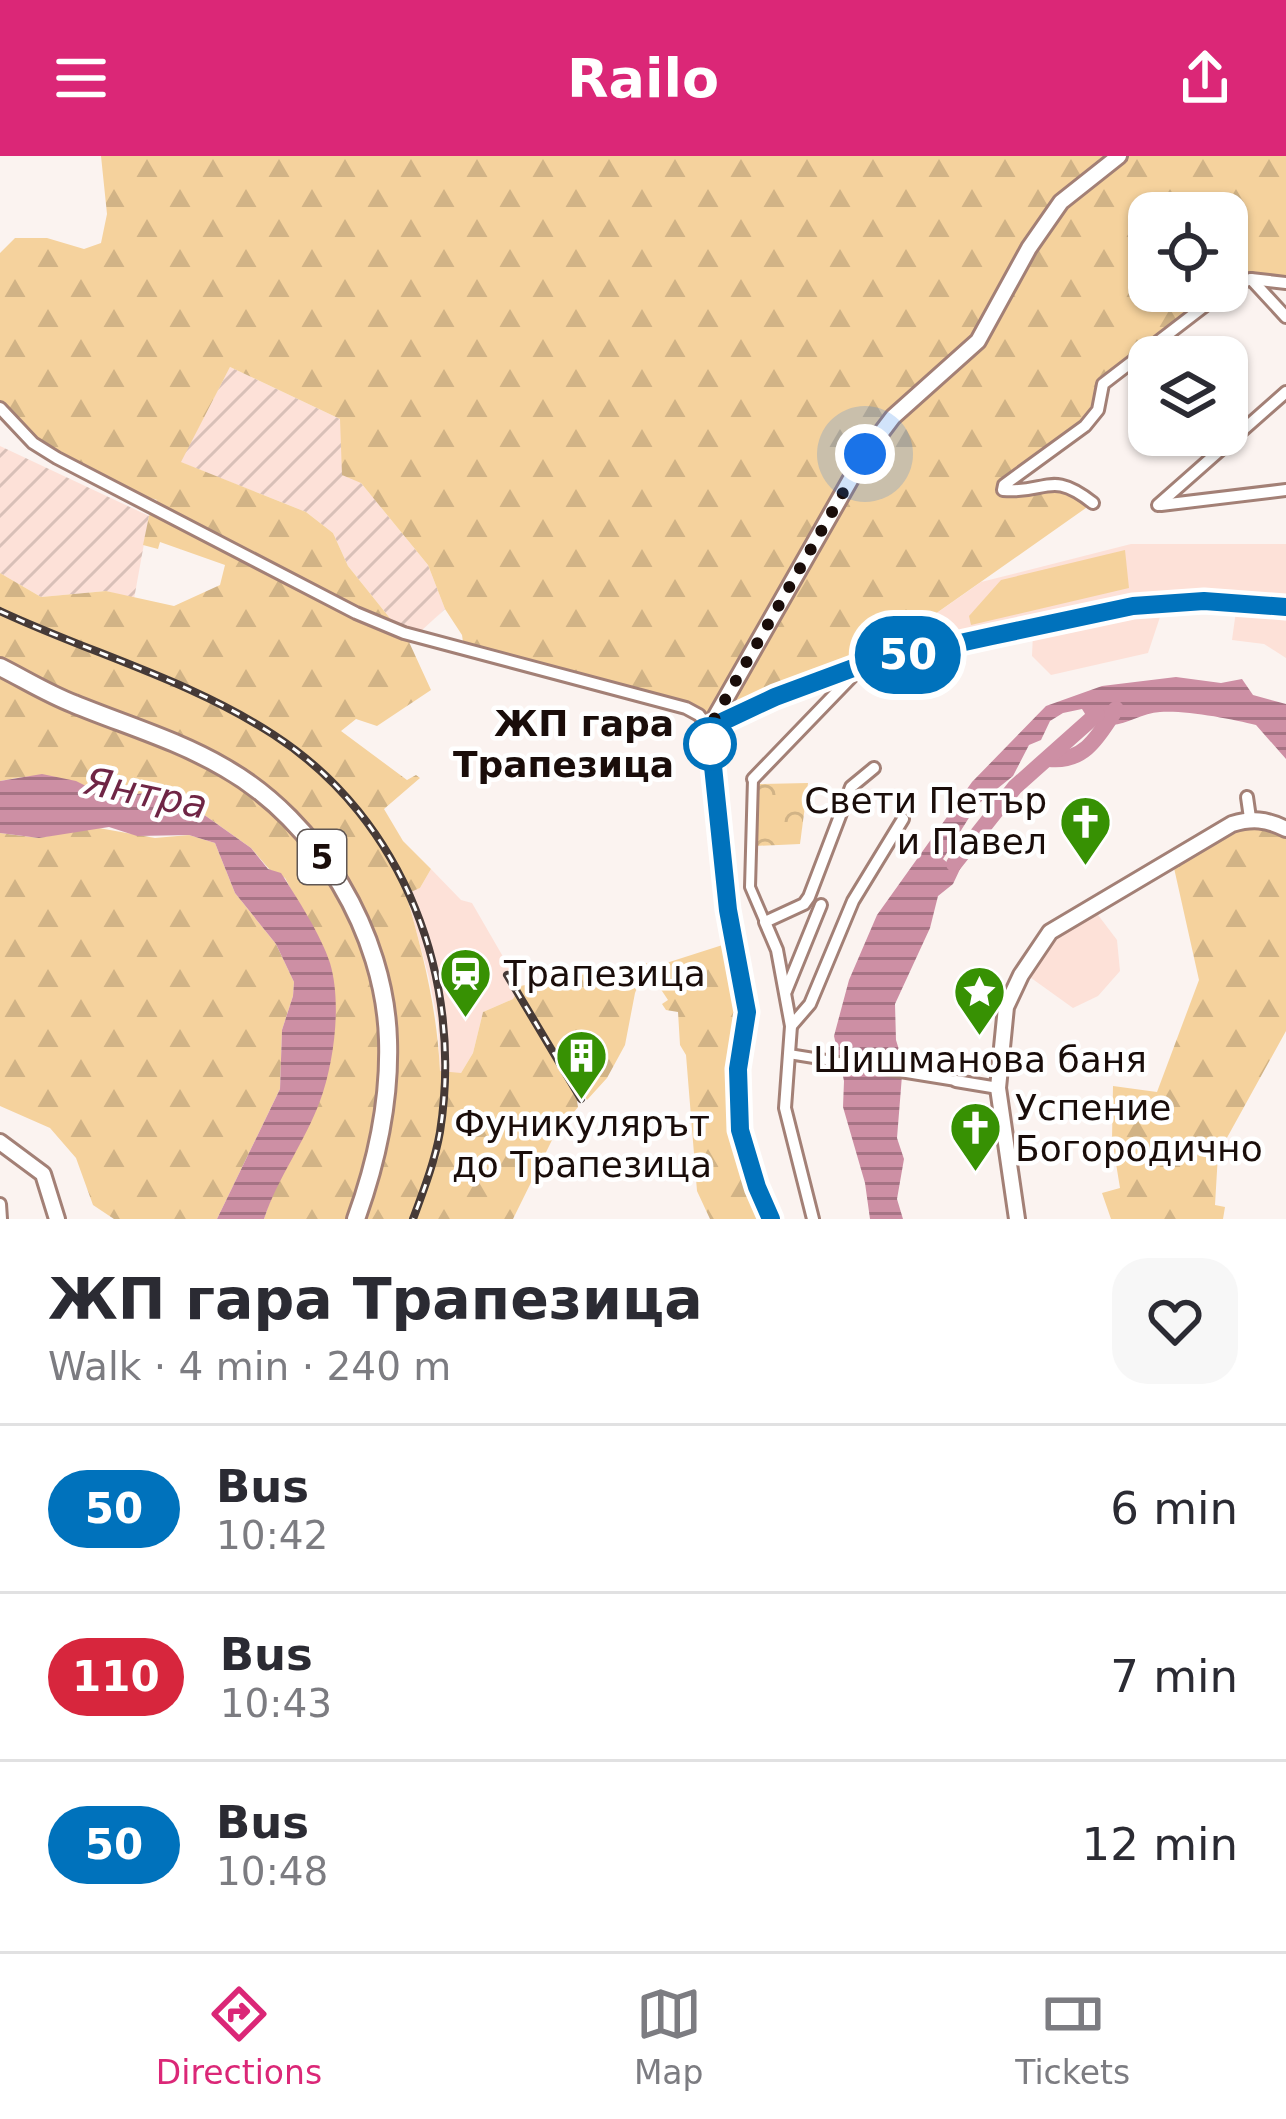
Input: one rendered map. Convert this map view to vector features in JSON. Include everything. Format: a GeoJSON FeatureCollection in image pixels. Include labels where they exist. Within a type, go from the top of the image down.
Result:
{"type":"FeatureCollection","features":[{"type":"Feature","properties":{"kind":"main road","name":"5"},"geometry":{"type":"LineString","coordinates":[[0,667],[68,702],[179,744],[229,770],[272,800],[341,885],[364,931],[378,975],[388,1038],[383,1123],[356,1219]]}},
{"type":"Feature","properties":{"kind":"street"},"geometry":{"type":"LineString","coordinates":[[709,728],[865,454],[893,417],[978,341],[1029,248],[1061,202],[1119,156]]}},
{"type":"Feature","properties":{"kind":"street"},"geometry":{"type":"LineString","coordinates":[[1250,279],[1286,283]]}},
{"type":"Feature","properties":{"kind":"street"},"geometry":{"type":"LineString","coordinates":[[1250,279],[1286,317]]}},
{"type":"Feature","properties":{"kind":"street"},"geometry":{"type":"LineString","coordinates":[[1094,503],[1072,486],[1050,483],[1003,490],[1085,426],[1098,410],[1103,384],[1196,312]]}},
{"type":"Feature","properties":{"kind":"street"},"geometry":{"type":"LineString","coordinates":[[1286,392],[1158,505],[1286,490]]}},
{"type":"Feature","properties":{"kind":"street"},"geometry":{"type":"LineString","coordinates":[[0,408],[33,443],[57,458],[356,613],[404,633],[699,715],[709,728],[728,910],[747,1012],[738,1069],[740,1130],[771,1219]]}},
{"type":"Feature","properties":{"kind":"street"},"geometry":{"type":"LineString","coordinates":[[709,728],[864,664],[1133,606],[1204,601],[1286,607]]}},
{"type":"Feature","properties":{"kind":"street"},"geometry":{"type":"LineString","coordinates":[[813,1219],[785,1108],[791,1026],[786,991],[750,887],[753,779],[864,664]]}},
{"type":"Feature","properties":{"kind":"street"},"geometry":{"type":"LineString","coordinates":[[765,922],[804,904],[809,897],[851,787],[874,768]]}},
{"type":"Feature","properties":{"kind":"street"},"geometry":{"type":"LineString","coordinates":[[1247,797],[1250,818]]}},
{"type":"Feature","properties":{"kind":"street"},"geometry":{"type":"LineString","coordinates":[[1017,1219],[998,1088],[1006,1007],[1050,932],[1232,824],[1250,818],[1286,829]]}},
{"type":"Feature","properties":{"kind":"street"},"geometry":{"type":"LineString","coordinates":[[791,1026],[810,1004],[853,901],[903,819]]}},
{"type":"Feature","properties":{"kind":"street"},"geometry":{"type":"LineString","coordinates":[[786,991],[821,905]]}},
{"type":"Feature","properties":{"kind":"street"},"geometry":{"type":"LineString","coordinates":[[789,1054],[998,1088]]}},
{"type":"Feature","properties":{"kind":"street"},"geometry":{"type":"LineString","coordinates":[[0,1142],[43,1174],[57,1219]]}},
{"type":"Feature","properties":{"kind":"street"},"geometry":{"type":"LineString","coordinates":[[0,1204],[1,1219]]}},
{"type":"Feature","properties":{"kind":"shaded area"},"geometry":{"type":"Polygon","coordinates":[[[230,367],[340,419],[361,483],[428,565],[445,609],[409,642],[348,566],[333,533],[306,512],[180,462],[230,367]]]}},
{"type":"Feature","properties":{"kind":"shaded area"},"geometry":{"type":"Polygon","coordinates":[[[0,446],[149,516],[134,599],[106,591],[41,597],[0,573],[0,446]]]}},
{"type":"Feature","properties":{"kind":"shaded area"},"geometry":{"type":"Polygon","coordinates":[[[1131,544],[1286,544],[1286,658],[1264,644],[1232,640],[1236,611],[1203,607],[1163,608],[1148,653],[1051,675],[1032,656],[1033,633],[864,664],[981,582],[1131,544]]]}},
{"type":"Feature","properties":{"kind":"shaded area"},"geometry":{"type":"Polygon","coordinates":[[[1176,677],[1221,683],[1242,679],[1253,695],[1286,704],[1286,759],[1256,725],[1209,715],[1160,712],[1118,724],[1084,727],[1087,717],[1082,709],[1050,721],[1041,740],[1029,745],[1013,776],[977,805],[943,859],[949,864],[965,846],[969,850],[953,884],[938,896],[930,928],[895,1004],[896,1040],[903,1063],[897,1138],[904,1159],[897,1199],[903,1219],[870,1219],[843,1107],[844,1081],[834,1036],[849,980],[877,915],[972,782],[1046,706],[1102,686],[1176,677]]]}},
{"type":"Feature","properties":{"kind":"shaded area"},"geometry":{"type":"Polygon","coordinates":[[[42,774],[76,781],[110,798],[144,793],[186,802],[251,848],[268,869],[281,873],[321,941],[334,979],[335,1033],[329,1069],[314,1116],[264,1219],[217,1219],[280,1089],[282,1030],[294,982],[276,944],[235,893],[215,843],[189,835],[137,836],[109,827],[39,838],[0,833],[0,781],[42,774]]]}},
{"type":"Feature","properties":{"kind":"shaded area"},"geometry":{"type":"Polygon","coordinates":[[[431,869],[461,900],[472,903],[520,986],[513,999],[483,1012],[473,1053],[461,1073],[449,1075],[440,1071],[438,1024],[406,893],[420,888],[431,869]]]}},
{"type":"Feature","properties":{"kind":"shaded area"},"geometry":{"type":"Polygon","coordinates":[[[1095,911],[1117,940],[1120,971],[1098,996],[1073,1008],[1027,975],[1055,934],[1095,911]]]}},
{"type":"Feature","properties":{"kind":"green space"},"geometry":{"type":"Polygon","coordinates":[[[101,156],[1286,156],[1286,283],[1248,280],[1248,192],[1128,192],[1128,312],[1197,312],[1166,336],[1128,336],[1128,365],[1104,384],[1098,410],[1003,489],[1050,483],[1093,503],[864,664],[709,728],[699,715],[464,649],[462,635],[445,609],[428,565],[361,483],[342,475],[340,419],[230,367],[181,462],[306,512],[333,533],[348,566],[409,642],[431,690],[377,726],[356,719],[341,731],[407,780],[420,778],[384,809],[403,841],[431,869],[420,888],[406,894],[428,981],[440,1071],[461,1073],[473,1053],[483,1012],[513,999],[520,986],[647,963],[635,993],[625,1045],[607,1078],[587,1100],[577,1101],[578,1107],[553,1138],[513,1219],[264,1219],[273,1191],[320,1100],[335,1000],[329,961],[285,878],[186,802],[160,794],[110,798],[45,777],[0,781],[0,573],[41,597],[106,591],[174,606],[220,585],[225,565],[160,542],[158,549],[143,545],[157,500],[72,464],[0,408],[0,253],[15,238],[47,238],[84,249],[101,243],[107,214],[101,156]]]}},
{"type":"Feature","properties":{"kind":"green space"},"geometry":{"type":"Polygon","coordinates":[[[1125,550],[1129,588],[971,625],[969,616],[1001,580],[1125,550]]]}},
{"type":"Feature","properties":{"kind":"green space"},"geometry":{"type":"Polygon","coordinates":[[[808,783],[800,844],[755,846],[758,784],[808,783]]]}},
{"type":"Feature","properties":{"kind":"green space"},"geometry":{"type":"Polygon","coordinates":[[[1232,824],[1286,829],[1286,1031],[1218,1154],[1215,1205],[1225,1207],[1223,1219],[1111,1219],[1102,1193],[1120,1188],[1112,1139],[1113,1086],[1157,1092],[1199,980],[1172,859],[1232,824]]]}},
{"type":"Feature","properties":{"kind":"green space"},"geometry":{"type":"Polygon","coordinates":[[[93,827],[155,838],[189,835],[215,843],[235,893],[276,944],[294,982],[282,1030],[280,1089],[217,1219],[114,1219],[93,1205],[76,1158],[50,1128],[0,1106],[0,833],[39,838],[93,827]]]}},
{"type":"Feature","properties":{"kind":"green space"},"geometry":{"type":"Polygon","coordinates":[[[735,941],[743,979],[740,1130],[771,1219],[710,1219],[697,1191],[686,1055],[680,1045],[678,1012],[662,1004],[668,1000],[660,988],[657,966],[735,941]]]}},
{"type":"Feature","properties":{"kind":"waterway"},"geometry":{"type":"LineString","coordinates":[[1049,759],[1082,752],[1116,709]]}},
{"type":"Feature","properties":{"kind":"waterway"},"geometry":{"type":"LineString","coordinates":[[954,864],[1015,787],[1097,714]]}},
{"type":"Feature","properties":{"kind":"railway"},"geometry":{"type":"LineString","coordinates":[[0,611],[242,716],[320,770],[359,812],[415,908],[433,962],[443,1018],[440,1132],[413,1219]]}},
{"type":"Feature","properties":{"kind":"railway"},"geometry":{"type":"LineString","coordinates":[[507,975],[581,1099]]}},
{"type":"Feature","properties":{"kind":"bus line","name":"50"},"geometry":{"type":"LineString","coordinates":[[771,1219],[740,1130],[738,1069],[747,1012],[728,910],[709,728],[864,664],[1133,606],[1204,601],[1286,607]]}},
{"type":"Feature","properties":{"kind":"place","name":"ЖП гара Трапезица"},"geometry":{"type":"Point","coordinates":[710,744]}},
{"type":"Feature","properties":{"kind":"place","name":"Свети Петър и Павел"},"geometry":{"type":"Point","coordinates":[1086,867]}},
{"type":"Feature","properties":{"kind":"place","name":"Трапезица"},"geometry":{"type":"Point","coordinates":[465,1019]}},
{"type":"Feature","properties":{"kind":"place","name":"Шишманова баня"},"geometry":{"type":"Point","coordinates":[980,1037]}},
{"type":"Feature","properties":{"kind":"place","name":"Фуникулярът до Трапезица"},"geometry":{"type":"Point","coordinates":[582,1101]}},
{"type":"Feature","properties":{"kind":"place","name":"Успение Богородично"},"geometry":{"type":"Point","coordinates":[976,1174]}},
{"type":"Feature","properties":{"kind":"route"},"geometry":{"type":"LineString","coordinates":[[710,744],[711,752],[709,728],[865,454]]}},
{"type":"Feature","properties":{"kind":"water label","name":"Янтра"},"geometry":{"type":"Point","coordinates":[146,793]}}]}
